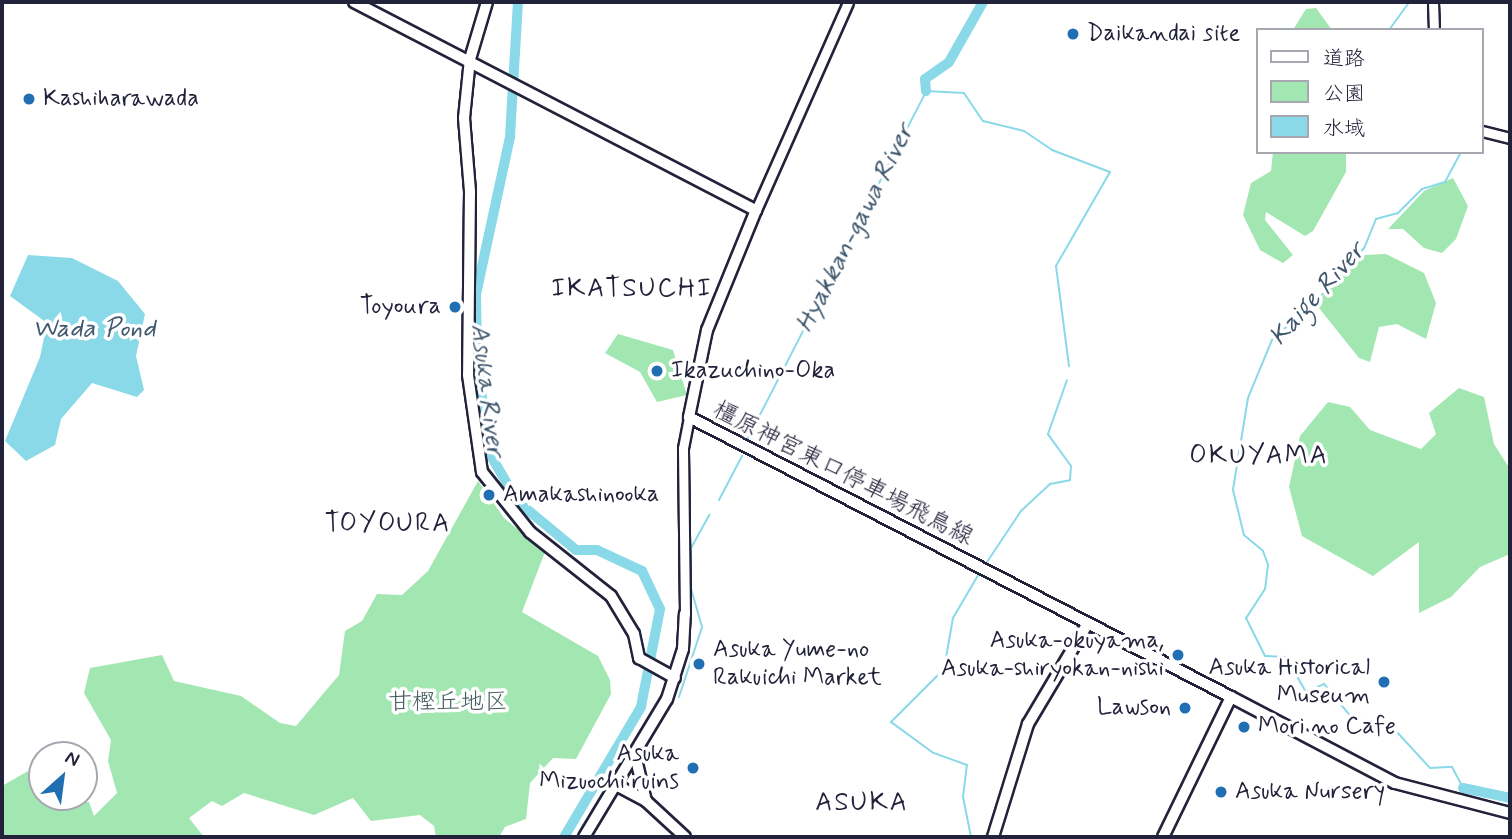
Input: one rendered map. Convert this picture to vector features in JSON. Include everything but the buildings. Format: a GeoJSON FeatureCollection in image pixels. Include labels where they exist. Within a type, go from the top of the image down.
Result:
{"type":"FeatureCollection","features":[{"type":"Feature","properties":{"kind":"main road"},"geometry":{"type":"LineString","coordinates":[[354,2],[470,59],[756,210]]}},
{"type":"Feature","properties":{"kind":"main road"},"geometry":{"type":"LineString","coordinates":[[487,2],[470,59],[465,312],[471,419],[482,472],[530,532],[611,596],[644,661],[675,678]]}},
{"type":"Feature","properties":{"kind":"main road","name":"橿原神宮東口停車場飛鳥線"},"geometry":{"type":"LineString","coordinates":[[756,210],[709,324],[689,417],[1384,778],[1510,813]]}},
{"type":"Feature","properties":{"kind":"main road"},"geometry":{"type":"LineString","coordinates":[[584,837],[618,786],[675,678],[685,614]]}},
{"type":"Feature","properties":{"kind":"main road"},"geometry":{"type":"LineString","coordinates":[[993,837],[1028,724],[1088,623]]}},
{"type":"Feature","properties":{"kind":"main road"},"geometry":{"type":"LineString","coordinates":[[1163,837],[1231,697]]}},
{"type":"Feature","properties":{"kind":"main road"},"geometry":{"type":"LineString","coordinates":[[635,755],[646,801]]}},
{"type":"Feature","properties":{"kind":"main road"},"geometry":{"type":"LineString","coordinates":[[618,786],[646,801],[685,837]]}},
{"type":"Feature","properties":{"kind":"street"},"geometry":{"type":"LineString","coordinates":[[756,210],[848,2]]}},
{"type":"Feature","properties":{"kind":"street"},"geometry":{"type":"LineString","coordinates":[[1433,2],[1434,28]]}},
{"type":"Feature","properties":{"kind":"street"},"geometry":{"type":"LineString","coordinates":[[1484,132],[1510,138]]}},
{"type":"Feature","properties":{"kind":"street"},"geometry":{"type":"LineString","coordinates":[[685,614],[682,448],[689,417]]}},
{"type":"Feature","properties":{"kind":"green space"},"geometry":{"type":"Polygon","coordinates":[[[1316,8],[1331,28],[1294,28],[1306,9],[1316,8]]]}},
{"type":"Feature","properties":{"kind":"green space"},"geometry":{"type":"Polygon","coordinates":[[[1273,154],[1346,154],[1346,172],[1313,231],[1305,236],[1266,212],[1265,220],[1293,255],[1283,263],[1260,250],[1243,215],[1251,183],[1271,171],[1273,154]]]}},
{"type":"Feature","properties":{"kind":"green space"},"geometry":{"type":"Polygon","coordinates":[[[1453,178],[1468,206],[1456,239],[1442,253],[1424,248],[1403,229],[1388,229],[1424,191],[1453,178]]]}},
{"type":"Feature","properties":{"kind":"green space"},"geometry":{"type":"Polygon","coordinates":[[[1386,254],[1424,273],[1436,303],[1426,339],[1397,324],[1379,327],[1370,362],[1359,358],[1315,303],[1365,255],[1386,254]]]}},
{"type":"Feature","properties":{"kind":"green space"},"geometry":{"type":"Polygon","coordinates":[[[618,334],[673,350],[687,395],[657,402],[640,372],[605,353],[618,334]]]}},
{"type":"Feature","properties":{"kind":"green space"},"geometry":{"type":"Polygon","coordinates":[[[1459,388],[1484,397],[1494,444],[1510,469],[1510,554],[1480,567],[1451,597],[1419,613],[1419,542],[1373,576],[1302,536],[1289,487],[1300,436],[1328,402],[1350,407],[1370,430],[1421,449],[1436,434],[1429,413],[1459,388]]]}},
{"type":"Feature","properties":{"kind":"green space","name":"甘樫丘地区"},"geometry":{"type":"Polygon","coordinates":[[[478,481],[504,518],[545,552],[522,612],[598,656],[610,680],[611,694],[576,759],[553,758],[530,783],[526,819],[505,827],[499,837],[436,837],[434,826],[420,815],[371,821],[353,798],[314,815],[244,793],[222,806],[212,801],[189,818],[204,837],[2,837],[2,786],[28,771],[28,811],[92,811],[94,816],[117,793],[108,761],[111,740],[84,693],[90,668],[162,655],[174,681],[241,696],[280,723],[296,726],[339,675],[345,631],[362,621],[377,594],[402,595],[428,571],[478,481]]]}},
{"type":"Feature","properties":{"kind":"water","name":"Wada Pond"},"geometry":{"type":"Polygon","coordinates":[[[28,255],[72,258],[118,281],[145,314],[136,356],[144,390],[137,397],[92,383],[61,419],[55,445],[26,461],[5,441],[40,357],[47,323],[10,296],[28,255]]]}},
{"type":"Feature","properties":{"kind":"waterway","name":"Asuka River"},"geometry":{"type":"LineString","coordinates":[[518,2],[510,137],[476,294],[477,361],[490,454],[517,501],[576,550],[597,550],[642,571],[660,609],[641,707],[564,837]]}},
{"type":"Feature","properties":{"kind":"waterway"},"geometry":{"type":"LineString","coordinates":[[926,91],[925,79],[949,62],[983,2]]}},
{"type":"Feature","properties":{"kind":"waterway","name":"Kaige River"},"geometry":{"type":"LineString","coordinates":[[1390,28],[1409,2]]}},
{"type":"Feature","properties":{"kind":"waterway"},"geometry":{"type":"LineString","coordinates":[[747,440],[926,91],[964,93],[983,121],[1024,131],[1052,150],[1110,172],[1056,266],[1069,366]]}},
{"type":"Feature","properties":{"kind":"waterway","name":"Kaige River"},"geometry":{"type":"LineString","coordinates":[[1460,154],[1445,182],[1422,189],[1398,213],[1376,219],[1364,248],[1337,281],[1272,340],[1248,398],[1233,490],[1244,535],[1263,551],[1268,565],[1265,589],[1246,618],[1265,656],[1286,657],[1306,692],[1324,684],[1352,718],[1396,731],[1430,768],[1452,767],[1463,788]]}},
{"type":"Feature","properties":{"kind":"waterway"},"geometry":{"type":"LineString","coordinates":[[985,565],[1021,511],[1050,484],[1070,480],[1071,466],[1048,434],[1067,380]]}},
{"type":"Feature","properties":{"kind":"waterway","name":"Hyakkan-gawa River"},"geometry":{"type":"LineString","coordinates":[[719,500],[742,456]]}},
{"type":"Feature","properties":{"kind":"waterway","name":"Hyakkan-gawa River"},"geometry":{"type":"LineString","coordinates":[[679,697],[702,627],[691,589],[691,548],[709,515]]}},
{"type":"Feature","properties":{"kind":"waterway"},"geometry":{"type":"LineString","coordinates":[[971,837],[963,797],[967,765],[932,752],[891,722],[944,669],[953,618],[980,572]]}},
{"type":"Feature","properties":{"kind":"waterway"},"geometry":{"type":"LineString","coordinates":[[1463,788],[1510,798]]}},
{"type":"Feature","properties":{"kind":"place","name":"Daikandai site"},"geometry":{"type":"Point","coordinates":[1073,34]}},
{"type":"Feature","properties":{"kind":"place","name":"Kashiharawada"},"geometry":{"type":"Point","coordinates":[29,99]}},
{"type":"Feature","properties":{"kind":"place","name":"Toyoura"},"geometry":{"type":"Point","coordinates":[455,307]}},
{"type":"Feature","properties":{"kind":"place","name":"Ikazuchino-Oka"},"geometry":{"type":"Point","coordinates":[657,371]}},
{"type":"Feature","properties":{"kind":"place","name":"Amakashinooka"},"geometry":{"type":"Point","coordinates":[489,495]}},
{"type":"Feature","properties":{"kind":"place","name":"Asuka-okuyama, Asuka-shiryokan-nishi"},"geometry":{"type":"Point","coordinates":[1178,655]}},
{"type":"Feature","properties":{"kind":"place","name":"Asuka Yume-no Rakuichi Market"},"geometry":{"type":"Point","coordinates":[699,664]}},
{"type":"Feature","properties":{"kind":"place","name":"Asuka Historical Museum"},"geometry":{"type":"Point","coordinates":[1384,682]}},
{"type":"Feature","properties":{"kind":"place","name":"Lawson"},"geometry":{"type":"Point","coordinates":[1185,708]}},
{"type":"Feature","properties":{"kind":"place","name":"Mori no Cafe"},"geometry":{"type":"Point","coordinates":[1244,727]}},
{"type":"Feature","properties":{"kind":"place","name":"Asuka Mizuochi ruins"},"geometry":{"type":"Point","coordinates":[693,768]}},
{"type":"Feature","properties":{"kind":"place","name":"Asuka Nursery"},"geometry":{"type":"Point","coordinates":[1221,792]}},
{"type":"Feature","properties":{"kind":"district","name":"IKATSUCHI"},"geometry":{"type":"Point","coordinates":[632,290]}},
{"type":"Feature","properties":{"kind":"district","name":"OKUYAMA"},"geometry":{"type":"Point","coordinates":[1259,457]}},
{"type":"Feature","properties":{"kind":"district","name":"TOYOURA"},"geometry":{"type":"Point","coordinates":[388,525]}},
{"type":"Feature","properties":{"kind":"district","name":"ASUKA"},"geometry":{"type":"Point","coordinates":[862,804]}}]}
